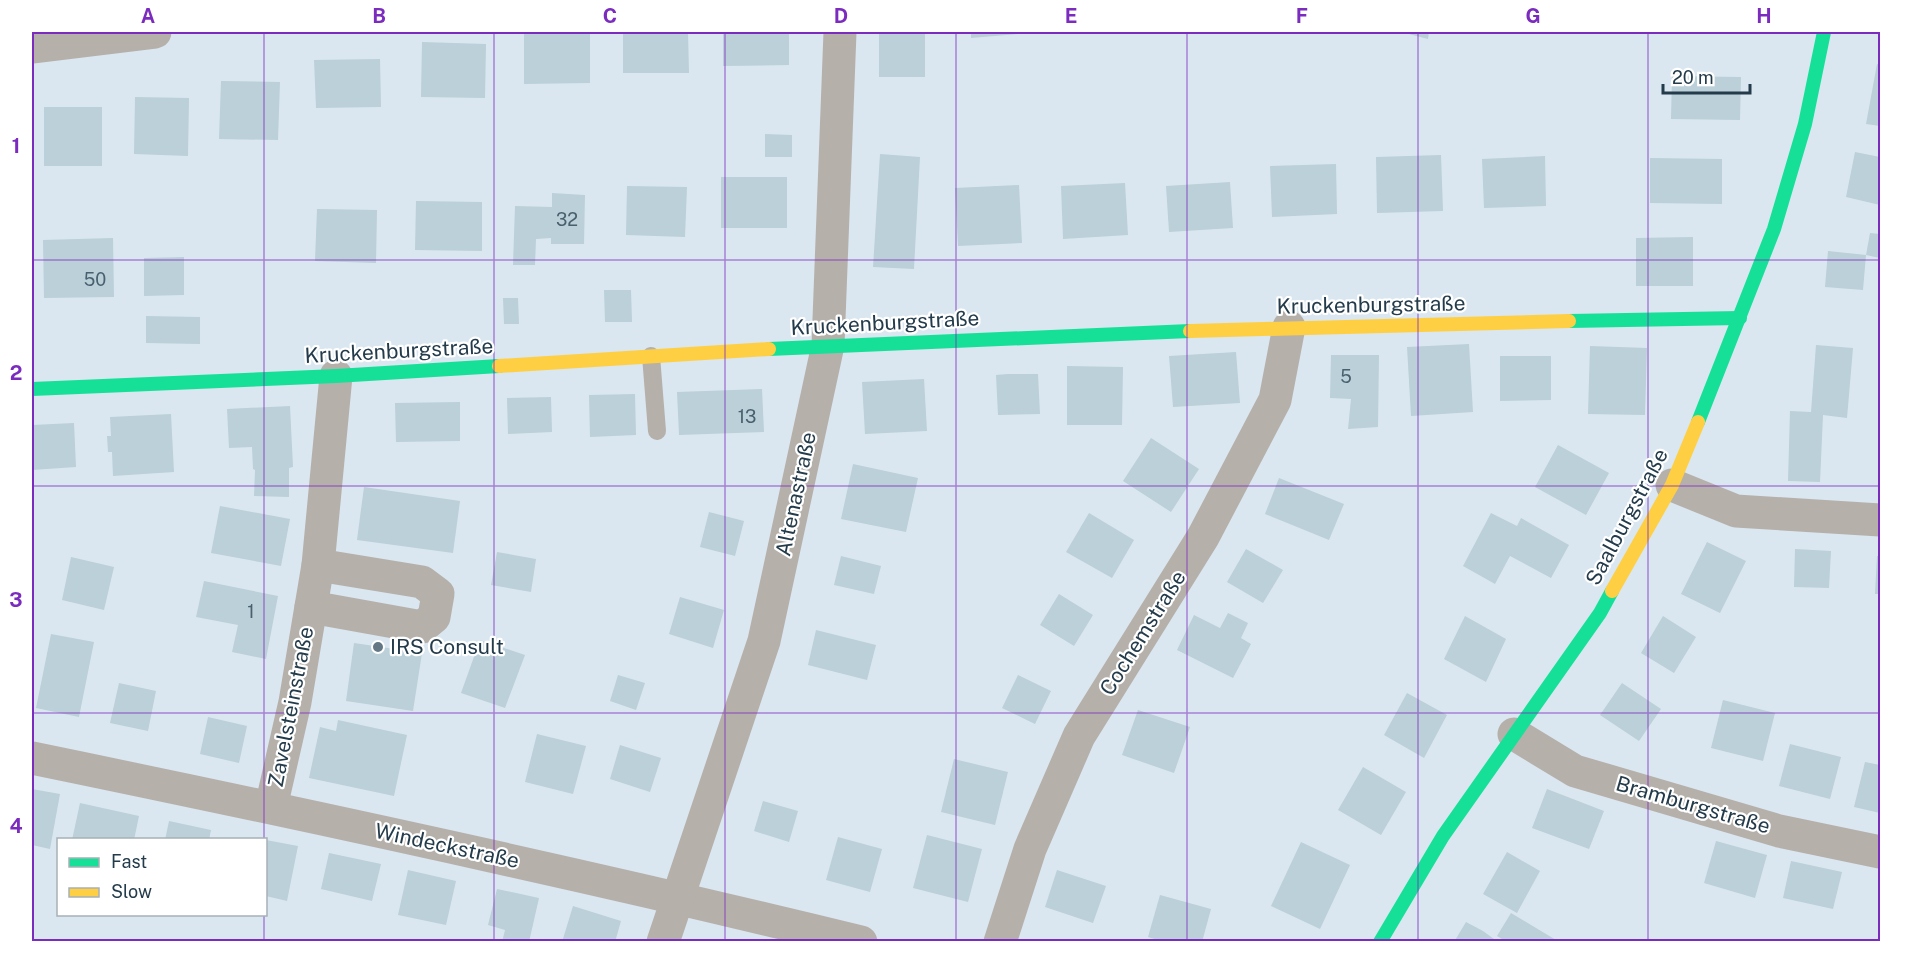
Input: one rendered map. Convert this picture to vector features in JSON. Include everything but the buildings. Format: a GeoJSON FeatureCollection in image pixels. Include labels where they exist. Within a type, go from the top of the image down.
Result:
{"type":"FeatureCollection","features":[{"type":"Feature","properties":{"kind":"street"},"geometry":{"type":"LineString","coordinates":[[32,47],[155,32]]}},
{"type":"Feature","properties":{"kind":"street","name":"Altenastraße"},"geometry":{"type":"LineString","coordinates":[[663,942],[764,641],[828,345],[840,32]]}},
{"type":"Feature","properties":{"kind":"street","name":"Saalburgstraße"},"geometry":{"type":"LineString","coordinates":[[1380,942],[1443,836],[1600,613],[1672,485],[1774,229],[1805,124],[1824,32]]}},
{"type":"Feature","properties":{"kind":"street","name":"Kruckenburgstraße"},"geometry":{"type":"LineString","coordinates":[[32,389],[336,376],[828,345],[1289,327],[1740,318]]}},
{"type":"Feature","properties":{"kind":"street","name":"Cochemstraße"},"geometry":{"type":"LineString","coordinates":[[1000,942],[1030,849],[1079,736],[1203,537],[1275,400],[1289,327]]}},
{"type":"Feature","properties":{"kind":"street","name":"Zavelsteinstraße"},"geometry":{"type":"LineString","coordinates":[[271,807],[295,702],[318,565],[336,376]]}},
{"type":"Feature","properties":{"kind":"street"},"geometry":{"type":"LineString","coordinates":[[1672,485],[1736,511],[1881,520]]}},
{"type":"Feature","properties":{"kind":"street","name":"Zavelsteinstraße"},"geometry":{"type":"LineString","coordinates":[[311,607],[422,627],[434,617],[438,594],[422,582],[318,565]]}},
{"type":"Feature","properties":{"kind":"street","name":"Bramburgstraße"},"geometry":{"type":"LineString","coordinates":[[1514,734],[1575,771],[1779,831],[1881,852]]}},
{"type":"Feature","properties":{"kind":"street","name":"Windeckstraße"},"geometry":{"type":"LineString","coordinates":[[32,758],[271,807],[678,897],[861,942]]}},
{"type":"Feature","properties":{"kind":"lane"},"geometry":{"type":"LineString","coordinates":[[651,356],[657,431]]}},
{"type":"Feature","properties":{"kind":"traffic: fast"},"geometry":{"type":"LineString","coordinates":[[1698,422],[1774,229],[1805,124],[1824,32]]}},
{"type":"Feature","properties":{"kind":"traffic: fast"},"geometry":{"type":"LineString","coordinates":[[1569,321],[1740,318]]}},
{"type":"Feature","properties":{"kind":"traffic: fast"},"geometry":{"type":"LineString","coordinates":[[769,349],[1190,331]]}},
{"type":"Feature","properties":{"kind":"traffic: fast"},"geometry":{"type":"LineString","coordinates":[[32,389],[336,376],[499,366]]}},
{"type":"Feature","properties":{"kind":"traffic: fast"},"geometry":{"type":"LineString","coordinates":[[1380,942],[1443,836],[1600,613],[1612,591]]}},
{"type":"Feature","properties":{"kind":"traffic: slow"},"geometry":{"type":"LineString","coordinates":[[1190,331],[1569,321]]}},
{"type":"Feature","properties":{"kind":"traffic: slow"},"geometry":{"type":"LineString","coordinates":[[499,366],[769,349]]}},
{"type":"Feature","properties":{"kind":"traffic: slow"},"geometry":{"type":"LineString","coordinates":[[1612,591],[1672,485],[1698,422]]}},
{"type":"Feature","properties":{"kind":"place","name":"IRS Consult"},"geometry":{"type":"Point","coordinates":[378,647]}}]}
